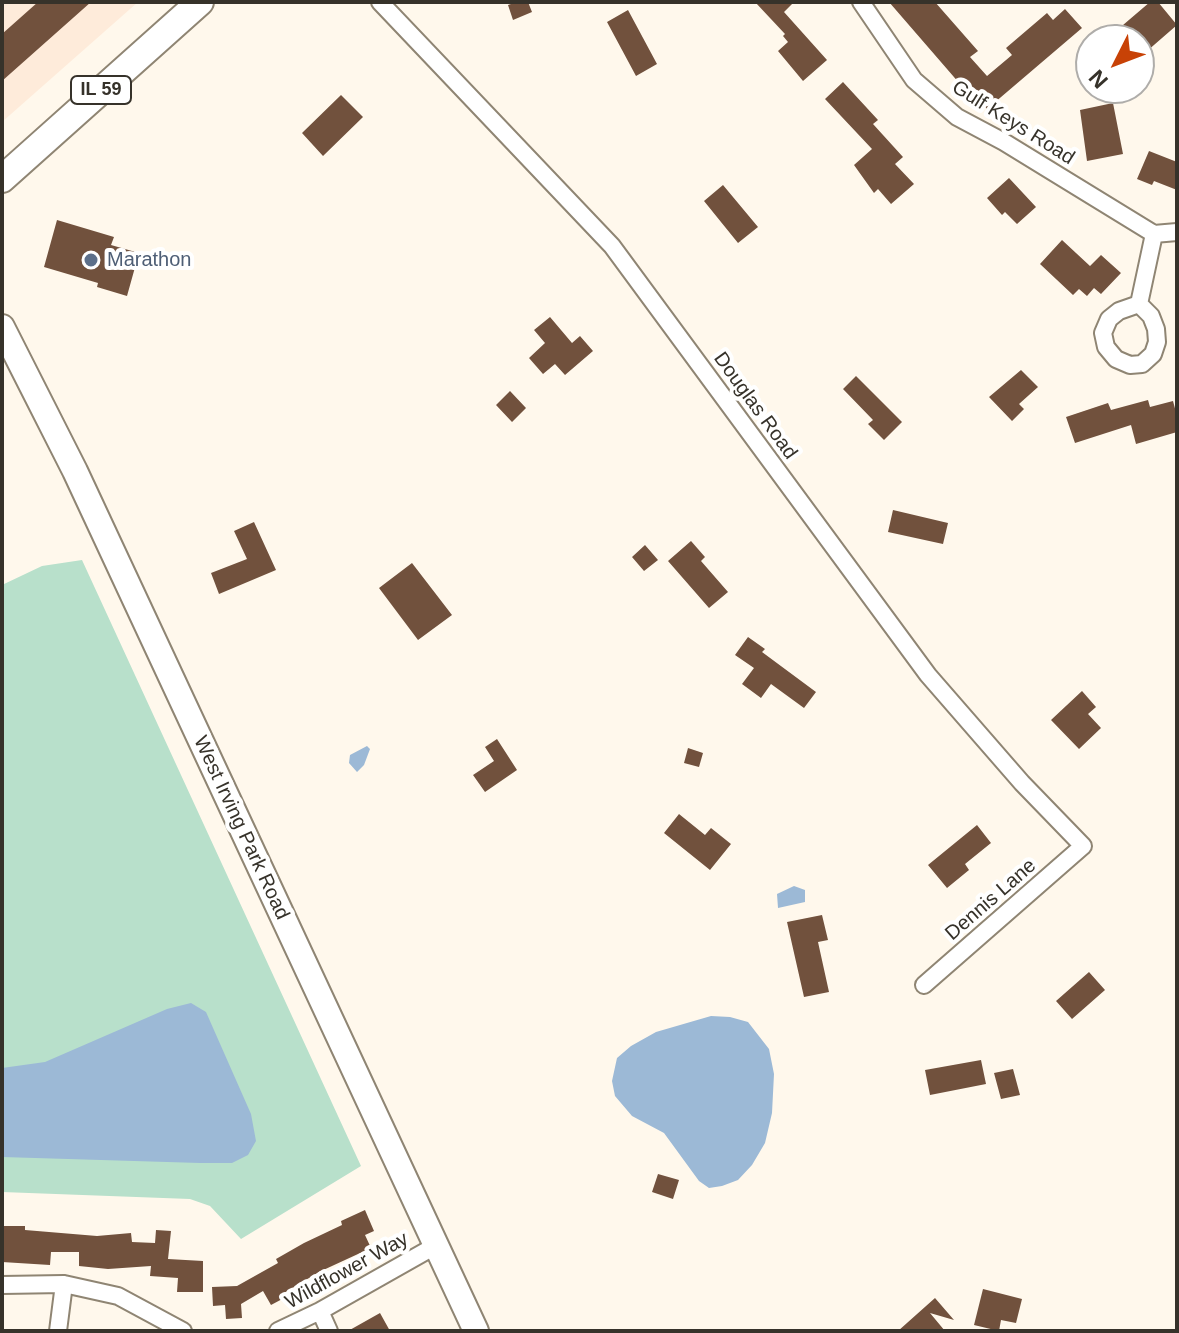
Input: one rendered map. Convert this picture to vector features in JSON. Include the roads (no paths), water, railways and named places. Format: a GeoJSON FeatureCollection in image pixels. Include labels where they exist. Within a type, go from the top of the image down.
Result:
{"type":"FeatureCollection","features":[{"type":"Feature","properties":{"kind":"main road","name":"IL 59"},"geometry":{"type":"LineString","coordinates":[[2,179],[200,2]]}},
{"type":"Feature","properties":{"kind":"main road","name":"West Irving Park Road"},"geometry":{"type":"LineString","coordinates":[[2,327],[75,471],[476,1331]]}},
{"type":"Feature","properties":{"kind":"street","name":"Douglas Road"},"geometry":{"type":"LineString","coordinates":[[380,2],[612,246],[928,675],[1022,783],[1083,846]]}},
{"type":"Feature","properties":{"kind":"street","name":"Gulf Keys Road"},"geometry":{"type":"LineString","coordinates":[[861,2],[914,80],[957,117],[1004,142],[1154,234]]}},
{"type":"Feature","properties":{"kind":"street"},"geometry":{"type":"LineString","coordinates":[[1139,304],[1154,234],[1177,232]]}},
{"type":"Feature","properties":{"kind":"street","name":"Dennis Lane"},"geometry":{"type":"LineString","coordinates":[[924,985],[1083,846]]}},
{"type":"Feature","properties":{"kind":"street","name":"Wildflower Way"},"geometry":{"type":"LineString","coordinates":[[278,1331],[320,1311],[435,1246]]}},
{"type":"Feature","properties":{"kind":"street"},"geometry":{"type":"LineString","coordinates":[[58,1331],[64,1284]]}},
{"type":"Feature","properties":{"kind":"street"},"geometry":{"type":"LineString","coordinates":[[2,1285],[64,1284],[118,1296],[183,1331]]}},
{"type":"Feature","properties":{"kind":"street"},"geometry":{"type":"LineString","coordinates":[[320,1311],[329,1331]]}},
{"type":"Feature","properties":{"kind":"water"},"geometry":{"type":"Polygon","coordinates":[[[367,746],[370,749],[364,765],[357,772],[349,763],[350,755],[367,746]]]}},
{"type":"Feature","properties":{"kind":"water"},"geometry":{"type":"Polygon","coordinates":[[[794,886],[805,890],[805,902],[778,908],[777,894],[794,886]]]}},
{"type":"Feature","properties":{"kind":"water"},"geometry":{"type":"Polygon","coordinates":[[[191,1003],[206,1012],[251,1114],[256,1141],[248,1155],[232,1163],[2,1157],[2,1068],[45,1062],[167,1009],[191,1003]]]}},
{"type":"Feature","properties":{"kind":"water"},"geometry":{"type":"Polygon","coordinates":[[[711,1016],[748,1022],[769,1049],[774,1074],[772,1113],[765,1143],[752,1165],[738,1180],[709,1188],[699,1181],[664,1133],[632,1116],[615,1096],[612,1081],[617,1058],[631,1046],[656,1032],[711,1016]]]}},
{"type":"Feature","properties":{"kind":"place","name":"Marathon"},"geometry":{"type":"Point","coordinates":[91,260]}}]}
